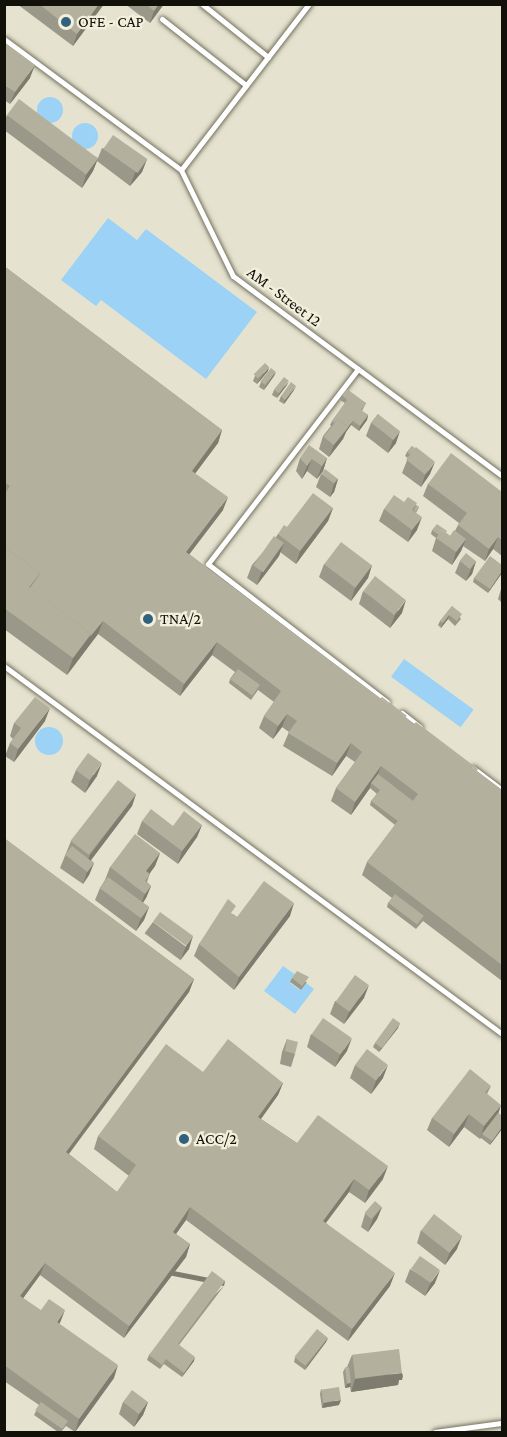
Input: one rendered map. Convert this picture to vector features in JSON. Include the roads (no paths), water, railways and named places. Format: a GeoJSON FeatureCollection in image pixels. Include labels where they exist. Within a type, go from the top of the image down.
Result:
{"type":"FeatureCollection","features":[{"type":"Feature","properties":{"kind":"lane"},"geometry":{"type":"LineString","coordinates":[[202,4],[268,57]]}},
{"type":"Feature","properties":{"kind":"lane"},"geometry":{"type":"LineString","coordinates":[[181,170],[308,5]]}},
{"type":"Feature","properties":{"kind":"lane"},"geometry":{"type":"LineString","coordinates":[[162,19],[246,85]]}},
{"type":"Feature","properties":{"kind":"lane","name":"AM - Street 12"},"geometry":{"type":"LineString","coordinates":[[4,39],[181,170],[233,276],[502,476]]}},
{"type":"Feature","properties":{"kind":"lane"},"geometry":{"type":"LineString","coordinates":[[358,369],[208,564],[426,732]]}},
{"type":"Feature","properties":{"kind":"lane"},"geometry":{"type":"LineString","coordinates":[[4,666],[502,1034]]}},
{"type":"Feature","properties":{"kind":"lane"},"geometry":{"type":"LineString","coordinates":[[465,761],[502,790]]}},
{"type":"Feature","properties":{"kind":"lane"},"geometry":{"type":"LineString","coordinates":[[435,1432],[502,1422]]}},
{"type":"Feature","properties":{"kind":"water"},"geometry":{"type":"Polygon","coordinates":[[[50,97],[59,101],[63,110],[59,119],[50,123],[41,119],[37,110],[41,101],[50,97]]]}},
{"type":"Feature","properties":{"kind":"water"},"geometry":{"type":"Polygon","coordinates":[[[85,123],[94,127],[98,136],[94,145],[85,149],[76,145],[72,136],[76,127],[85,123]]]}},
{"type":"Feature","properties":{"kind":"water"},"geometry":{"type":"Polygon","coordinates":[[[108,218],[137,240],[146,229],[257,312],[206,379],[101,300],[96,306],[61,280],[108,218]]]}},
{"type":"Feature","properties":{"kind":"water"},"geometry":{"type":"Polygon","coordinates":[[[404,659],[474,710],[461,727],[391,677],[404,659]]]}},
{"type":"Feature","properties":{"kind":"water"},"geometry":{"type":"Polygon","coordinates":[[[49,727],[59,731],[63,741],[59,751],[49,755],[39,751],[35,741],[39,731],[49,727]]]}},
{"type":"Feature","properties":{"kind":"water"},"geometry":{"type":"Polygon","coordinates":[[[283,966],[296,975],[290,983],[300,990],[306,983],[314,989],[295,1014],[264,991],[283,966]]]}},
{"type":"Feature","properties":{"kind":"place","name":"OFE - CAP"},"geometry":{"type":"Point","coordinates":[66,22]}},
{"type":"Feature","properties":{"kind":"place","name":"TNA/2"},"geometry":{"type":"Point","coordinates":[148,619]}},
{"type":"Feature","properties":{"kind":"place","name":"ACC/2"},"geometry":{"type":"Point","coordinates":[184,1139]}}]}
